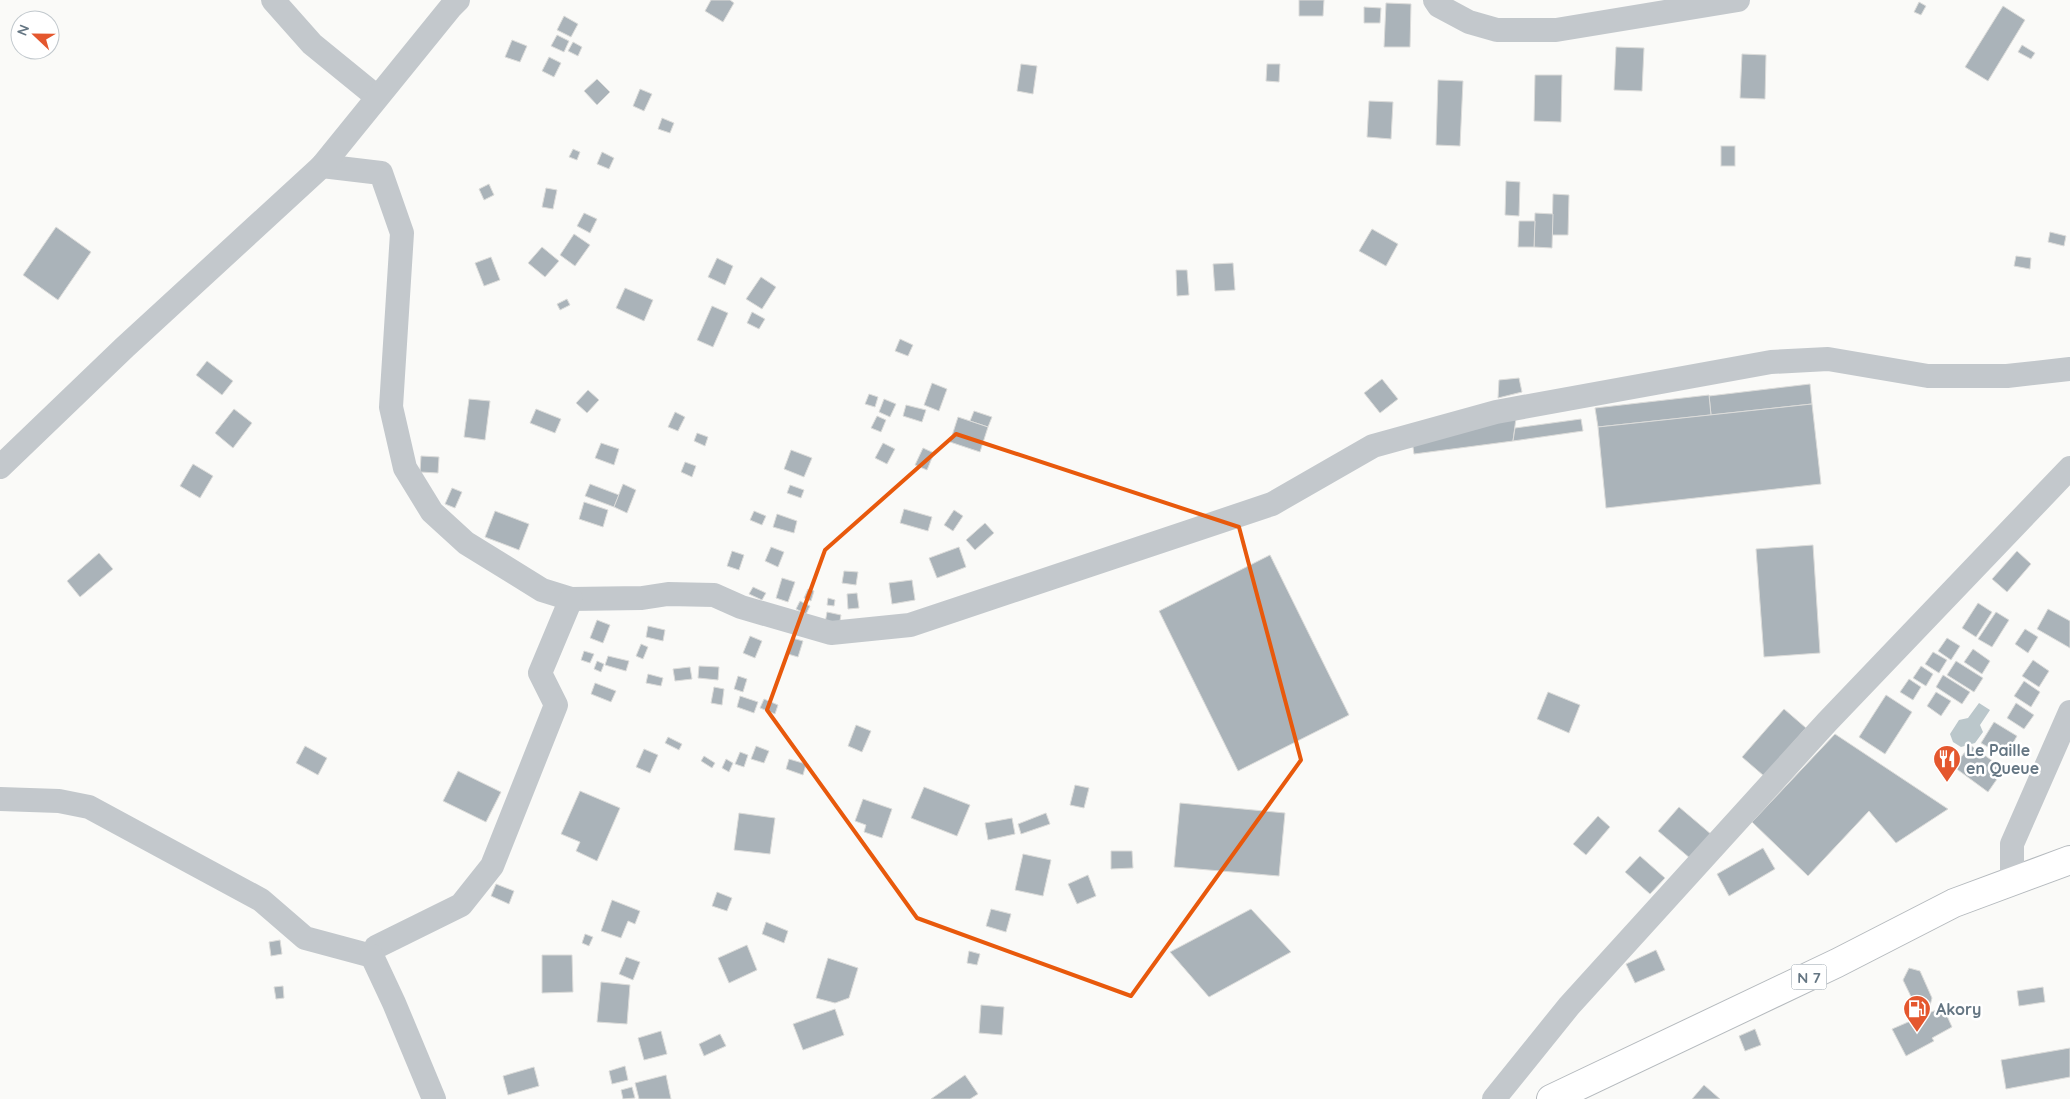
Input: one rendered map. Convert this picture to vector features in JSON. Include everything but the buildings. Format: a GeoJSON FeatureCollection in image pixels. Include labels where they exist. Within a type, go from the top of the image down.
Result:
{"type":"FeatureCollection","features":[{"type":"Feature","properties":{"kind":"main road","name":"N 7"},"geometry":{"type":"LineString","coordinates":[[1551,1099],[1837,963],[1954,903],[2070,860]]}},
{"type":"Feature","properties":{"kind":"street"},"geometry":{"type":"LineString","coordinates":[[273,0],[312,44],[377,97]]}},
{"type":"Feature","properties":{"kind":"street"},"geometry":{"type":"LineString","coordinates":[[0,467],[124,348],[322,166],[451,6],[458,0]]}},
{"type":"Feature","properties":{"kind":"street"},"geometry":{"type":"LineString","coordinates":[[1435,0],[1439,6],[1470,22],[1497,30],[1556,30],[1738,0]]}},
{"type":"Feature","properties":{"kind":"street"},"geometry":{"type":"LineString","coordinates":[[322,166],[381,173],[402,233],[391,407],[405,468],[432,512],[466,543],[542,590],[571,599],[642,598],[668,594],[714,595],[741,607],[831,633],[910,625],[1272,504],[1374,446],[1496,412],[1771,362],[1828,359],[1928,376],[2007,376],[2070,369]]}},
{"type":"Feature","properties":{"kind":"street"},"geometry":{"type":"LineString","coordinates":[[1494,1099],[1569,1006],[1827,722],[2070,468]]}},
{"type":"Feature","properties":{"kind":"street"},"geometry":{"type":"LineString","coordinates":[[434,1099],[372,956],[376,947],[461,905],[492,866],[556,705],[540,673],[571,599]]}},
{"type":"Feature","properties":{"kind":"street"},"geometry":{"type":"LineString","coordinates":[[2012,881],[2012,844],[2070,712]]}},
{"type":"Feature","properties":{"kind":"street"},"geometry":{"type":"LineString","coordinates":[[0,799],[59,801],[89,807],[261,900],[305,938],[372,956]]}},
{"type":"Feature","properties":{"kind":"highlighted area"},"geometry":{"type":"Polygon","coordinates":[[[956,434],[1239,527],[1301,760],[1131,996],[917,918],[767,710],[825,550],[956,434]]]}},
{"type":"Feature","properties":{"kind":"shaded area"},"geometry":{"type":"Polygon","coordinates":[[[1979,703],[1990,710],[1980,725],[1983,732],[1975,743],[1961,747],[1953,742],[1950,734],[1959,720],[1968,718],[1979,703]]]}},
{"type":"Feature","properties":{"kind":"place","name":"Le Paille en Queue"},"geometry":{"type":"Point","coordinates":[1947,783]}},
{"type":"Feature","properties":{"kind":"place","name":"Akory"},"geometry":{"type":"Point","coordinates":[1917,1033]}}]}
